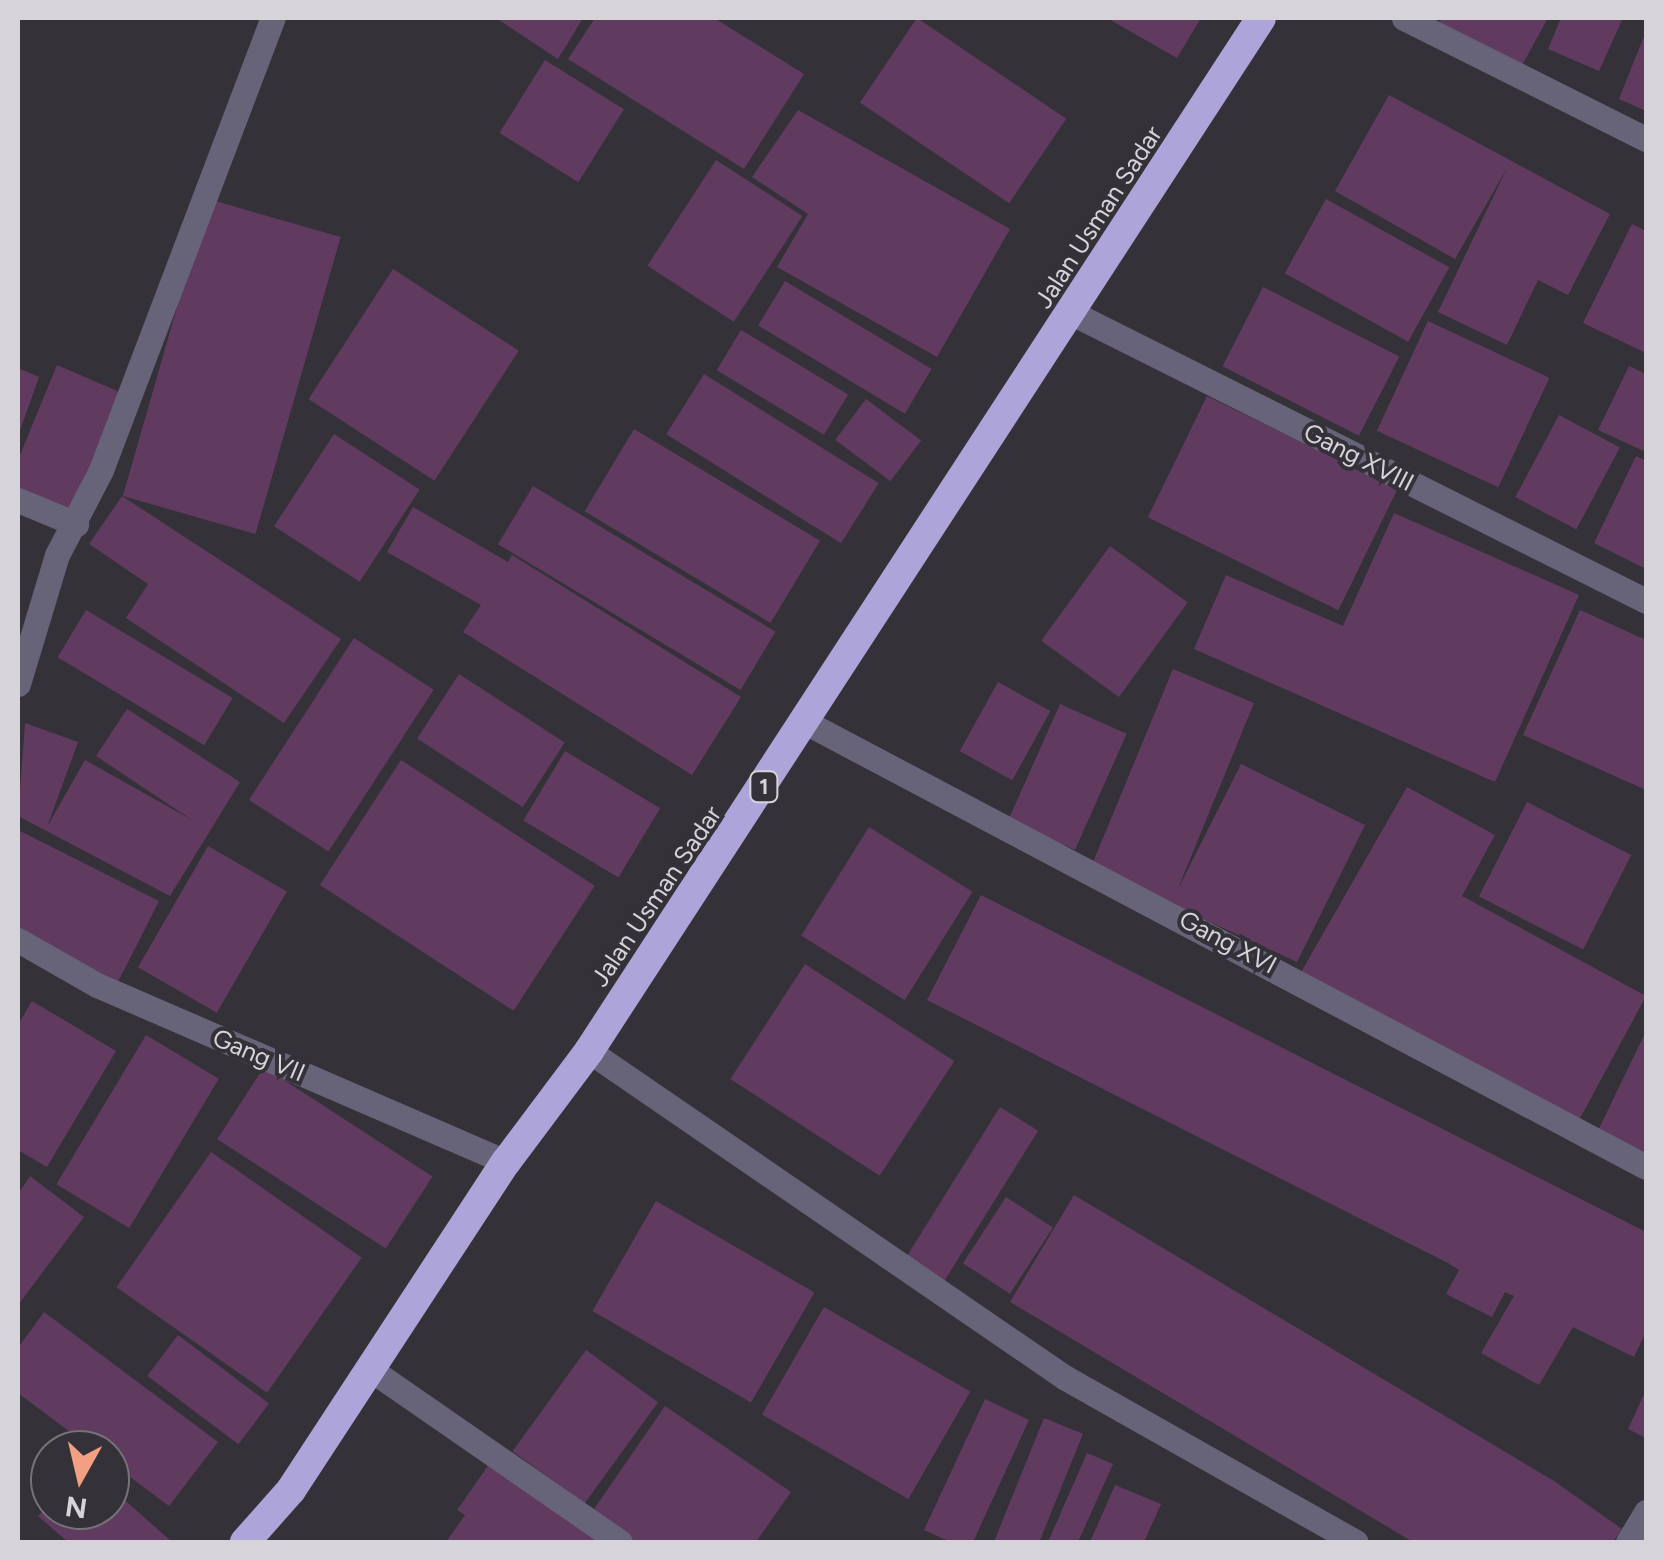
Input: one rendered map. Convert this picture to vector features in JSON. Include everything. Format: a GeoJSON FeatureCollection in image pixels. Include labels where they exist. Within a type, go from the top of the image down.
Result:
{"type":"FeatureCollection","features":[{"type":"Feature","properties":{"kind":"highway","name":"Jalan Usman Sadar"},"geometry":{"type":"LineString","coordinates":[[246,1542],[291,1490],[506,1162],[589,1051],[807,723],[1261,18]]}},
{"type":"Feature","properties":{"kind":"street"},"geometry":{"type":"LineString","coordinates":[[18,684],[56,555],[76,524],[273,18]]}},
{"type":"Feature","properties":{"kind":"street"},"geometry":{"type":"LineString","coordinates":[[1404,18],[1646,139]]}},
{"type":"Feature","properties":{"kind":"street","name":"Gang XVIII"},"geometry":{"type":"LineString","coordinates":[[1072,313],[1646,600]]}},
{"type":"Feature","properties":{"kind":"street"},"geometry":{"type":"LineString","coordinates":[[18,500],[76,524]]}},
{"type":"Feature","properties":{"kind":"street","name":"Gang XVI"},"geometry":{"type":"LineString","coordinates":[[807,723],[1646,1168]]}},
{"type":"Feature","properties":{"kind":"street","name":"Gang VII"},"geometry":{"type":"LineString","coordinates":[[18,940],[97,985],[506,1162]]}},
{"type":"Feature","properties":{"kind":"street"},"geometry":{"type":"LineString","coordinates":[[589,1051],[1064,1376],[1356,1542]]}},
{"type":"Feature","properties":{"kind":"street"},"geometry":{"type":"LineString","coordinates":[[370,1369],[620,1542]]}},
{"type":"Feature","properties":{"kind":"street"},"geometry":{"type":"LineString","coordinates":[[1628,1542],[1646,1512]]}},
{"type":"Feature","properties":{"kind":"building"},"geometry":{"type":"Polygon","coordinates":[[[496,18],[583,18],[558,59],[496,18]]]}},
{"type":"Feature","properties":{"kind":"building"},"geometry":{"type":"Polygon","coordinates":[[[595,18],[714,18],[804,74],[744,169],[568,59],[595,18]]]}},
{"type":"Feature","properties":{"kind":"building"},"geometry":{"type":"Polygon","coordinates":[[[917,18],[1066,119],[1009,203],[860,103],[917,18]]]}},
{"type":"Feature","properties":{"kind":"building"},"geometry":{"type":"Polygon","coordinates":[[[1107,18],[1201,18],[1177,58],[1107,18]]]}},
{"type":"Feature","properties":{"kind":"building"},"geometry":{"type":"Polygon","coordinates":[[[1442,18],[1548,18],[1520,69],[1438,24],[1442,18]]]}},
{"type":"Feature","properties":{"kind":"building"},"geometry":{"type":"Polygon","coordinates":[[[1561,18],[1623,18],[1599,71],[1548,49],[1561,18]]]}},
{"type":"Feature","properties":{"kind":"building"},"geometry":{"type":"Polygon","coordinates":[[[1646,31],[1646,111],[1619,99],[1646,31]]]}},
{"type":"Feature","properties":{"kind":"building"},"geometry":{"type":"Polygon","coordinates":[[[545,60],[624,109],[578,182],[499,133],[545,60]]]}},
{"type":"Feature","properties":{"kind":"building"},"geometry":{"type":"Polygon","coordinates":[[[1389,95],[1610,214],[1568,295],[1538,280],[1507,345],[1438,312],[1507,168],[1455,259],[1335,191],[1389,95]]]}},
{"type":"Feature","properties":{"kind":"building"},"geometry":{"type":"Polygon","coordinates":[[[798,110],[1010,229],[937,357],[777,267],[808,214],[752,177],[798,110]]]}},
{"type":"Feature","properties":{"kind":"building"},"geometry":{"type":"Polygon","coordinates":[[[716,160],[802,216],[734,322],[647,266],[716,160]]]}},
{"type":"Feature","properties":{"kind":"building"},"geometry":{"type":"Polygon","coordinates":[[[208,199],[341,237],[255,534],[123,496],[208,199]]]}},
{"type":"Feature","properties":{"kind":"building"},"geometry":{"type":"Polygon","coordinates":[[[1326,199],[1449,267],[1408,342],[1285,273],[1326,199]]]}},
{"type":"Feature","properties":{"kind":"building"},"geometry":{"type":"Polygon","coordinates":[[[1632,224],[1646,231],[1646,353],[1583,323],[1632,224]]]}},
{"type":"Feature","properties":{"kind":"building"},"geometry":{"type":"Polygon","coordinates":[[[393,269],[519,351],[434,481],[309,399],[393,269]]]}},
{"type":"Feature","properties":{"kind":"building"},"geometry":{"type":"Polygon","coordinates":[[[785,281],[932,369],[905,414],[758,326],[785,281]]]}},
{"type":"Feature","properties":{"kind":"building"},"geometry":{"type":"Polygon","coordinates":[[[1263,287],[1399,356],[1359,436],[1223,366],[1263,287]]]}},
{"type":"Feature","properties":{"kind":"building"},"geometry":{"type":"Polygon","coordinates":[[[1428,321],[1549,378],[1498,487],[1377,431],[1428,321]]]}},
{"type":"Feature","properties":{"kind":"building"},"geometry":{"type":"Polygon","coordinates":[[[741,330],[848,394],[824,435],[717,370],[741,330]]]}},
{"type":"Feature","properties":{"kind":"building"},"geometry":{"type":"Polygon","coordinates":[[[57,365],[124,394],[74,511],[18,488],[18,460],[57,365]]]}},
{"type":"Feature","properties":{"kind":"building"},"geometry":{"type":"Polygon","coordinates":[[[1629,366],[1646,374],[1646,452],[1598,430],[1629,366]]]}},
{"type":"Feature","properties":{"kind":"building"},"geometry":{"type":"Polygon","coordinates":[[[18,368],[39,377],[18,436],[18,368]]]}},
{"type":"Feature","properties":{"kind":"building"},"geometry":{"type":"Polygon","coordinates":[[[704,374],[879,483],[841,543],[666,434],[704,374]]]}},
{"type":"Feature","properties":{"kind":"building"},"geometry":{"type":"Polygon","coordinates":[[[1207,396],[1398,489],[1338,610],[1148,517],[1207,396]]]}},
{"type":"Feature","properties":{"kind":"building"},"geometry":{"type":"Polygon","coordinates":[[[866,399],[921,441],[890,481],[835,440],[866,399]]]}},
{"type":"Feature","properties":{"kind":"building"},"geometry":{"type":"Polygon","coordinates":[[[1559,415],[1620,447],[1576,530],[1515,497],[1559,415]]]}},
{"type":"Feature","properties":{"kind":"building"},"geometry":{"type":"Polygon","coordinates":[[[634,429],[820,541],[771,623],[585,511],[634,429]]]}},
{"type":"Feature","properties":{"kind":"building"},"geometry":{"type":"Polygon","coordinates":[[[334,434],[420,490],[360,582],[274,526],[334,434]]]}},
{"type":"Feature","properties":{"kind":"building"},"geometry":{"type":"Polygon","coordinates":[[[1636,456],[1646,461],[1646,569],[1594,543],[1636,456]]]}},
{"type":"Feature","properties":{"kind":"building"},"geometry":{"type":"Polygon","coordinates":[[[533,486],[776,632],[741,690],[498,544],[533,486]]]}},
{"type":"Feature","properties":{"kind":"building"},"geometry":{"type":"Polygon","coordinates":[[[122,496],[341,639],[284,723],[126,618],[148,584],[89,544],[122,496]]]}},
{"type":"Feature","properties":{"kind":"building"},"geometry":{"type":"Polygon","coordinates":[[[413,507],[508,562],[512,555],[741,697],[692,775],[463,632],[481,605],[387,552],[413,507]]]}},
{"type":"Feature","properties":{"kind":"building"},"geometry":{"type":"Polygon","coordinates":[[[1394,513],[1579,595],[1495,782],[1194,649],[1226,575],[1343,626],[1394,513]]]}},
{"type":"Feature","properties":{"kind":"building"},"geometry":{"type":"Polygon","coordinates":[[[1110,546],[1188,602],[1119,697],[1041,641],[1110,546]]]}},
{"type":"Feature","properties":{"kind":"building"},"geometry":{"type":"Polygon","coordinates":[[[86,610],[233,698],[204,745],[58,657],[86,610]]]}},
{"type":"Feature","properties":{"kind":"building"},"geometry":{"type":"Polygon","coordinates":[[[1580,610],[1646,640],[1646,790],[1523,735],[1580,610]]]}},
{"type":"Feature","properties":{"kind":"building"},"geometry":{"type":"Polygon","coordinates":[[[354,638],[434,690],[329,852],[249,800],[354,638]]]}},
{"type":"Feature","properties":{"kind":"building"},"geometry":{"type":"Polygon","coordinates":[[[1173,669],[1254,703],[1177,891],[1241,764],[1365,825],[1297,962],[1091,867],[1173,669]]]}},
{"type":"Feature","properties":{"kind":"building"},"geometry":{"type":"Polygon","coordinates":[[[459,674],[565,743],[523,807],[417,739],[459,674]]]}},
{"type":"Feature","properties":{"kind":"building"},"geometry":{"type":"Polygon","coordinates":[[[998,682],[1050,711],[1012,780],[960,751],[998,682]]]}},
{"type":"Feature","properties":{"kind":"building"},"geometry":{"type":"Polygon","coordinates":[[[1060,704],[1127,734],[1075,850],[1008,820],[1060,704]]]}},
{"type":"Feature","properties":{"kind":"building"},"geometry":{"type":"Polygon","coordinates":[[[127,709],[240,782],[170,896],[18,816],[25,723],[78,742],[47,827],[85,760],[192,820],[96,756],[127,709]]]}},
{"type":"Feature","properties":{"kind":"building"},"geometry":{"type":"Polygon","coordinates":[[[565,751],[660,808],[618,878],[523,820],[565,751]]]}},
{"type":"Feature","properties":{"kind":"building"},"geometry":{"type":"Polygon","coordinates":[[[401,760],[595,886],[514,1011],[320,885],[401,760]]]}},
{"type":"Feature","properties":{"kind":"building"},"geometry":{"type":"Polygon","coordinates":[[[1407,787],[1495,835],[1462,896],[1646,996],[1577,1124],[1300,974],[1407,787]]]}},
{"type":"Feature","properties":{"kind":"building"},"geometry":{"type":"Polygon","coordinates":[[[1527,802],[1631,855],[1583,950],[1479,896],[1527,802]]]}},
{"type":"Feature","properties":{"kind":"building"},"geometry":{"type":"Polygon","coordinates":[[[869,827],[972,892],[905,1000],[801,936],[869,827]]]}},
{"type":"Feature","properties":{"kind":"building"},"geometry":{"type":"Polygon","coordinates":[[[18,830],[159,901],[118,982],[18,931],[18,830]]]}},
{"type":"Feature","properties":{"kind":"building"},"geometry":{"type":"Polygon","coordinates":[[[208,846],[287,892],[217,1013],[138,967],[208,846]]]}},
{"type":"Feature","properties":{"kind":"building"},"geometry":{"type":"Polygon","coordinates":[[[981,895],[1646,1232],[1646,1332],[1634,1357],[1573,1327],[1539,1385],[1481,1353],[1514,1296],[1505,1292],[1492,1317],[1446,1294],[1459,1270],[1448,1263],[927,1000],[981,895]]]}},
{"type":"Feature","properties":{"kind":"building"},"geometry":{"type":"Polygon","coordinates":[[[805,964],[954,1061],[880,1176],[730,1079],[805,964]]]}},
{"type":"Feature","properties":{"kind":"building"},"geometry":{"type":"Polygon","coordinates":[[[32,1001],[116,1051],[47,1167],[18,1150],[18,1025],[32,1001]]]}},
{"type":"Feature","properties":{"kind":"building"},"geometry":{"type":"Polygon","coordinates":[[[1646,1031],[1646,1162],[1595,1137],[1646,1031]]]}},
{"type":"Feature","properties":{"kind":"building"},"geometry":{"type":"Polygon","coordinates":[[[146,1035],[219,1079],[129,1228],[56,1184],[146,1035]]]}},
{"type":"Feature","properties":{"kind":"building"},"geometry":{"type":"Polygon","coordinates":[[[264,1067],[433,1176],[386,1249],[217,1139],[264,1067]]]}},
{"type":"Feature","properties":{"kind":"building"},"geometry":{"type":"Polygon","coordinates":[[[1000,1107],[1038,1131],[944,1282],[906,1258],[1000,1107]]]}},
{"type":"Feature","properties":{"kind":"building"},"geometry":{"type":"Polygon","coordinates":[[[211,1152],[362,1258],[267,1393],[116,1287],[211,1152]]]}},
{"type":"Feature","properties":{"kind":"building"},"geometry":{"type":"Polygon","coordinates":[[[30,1176],[84,1217],[18,1305],[18,1194],[30,1176]]]}},
{"type":"Feature","properties":{"kind":"building"},"geometry":{"type":"Polygon","coordinates":[[[1074,1195],[1554,1481],[1622,1529],[1613,1542],[1413,1542],[1010,1302],[1074,1195]]]}},
{"type":"Feature","properties":{"kind":"building"},"geometry":{"type":"Polygon","coordinates":[[[1006,1197],[1053,1227],[1010,1294],[963,1263],[1006,1197]]]}},
{"type":"Feature","properties":{"kind":"building"},"geometry":{"type":"Polygon","coordinates":[[[656,1201],[814,1292],[751,1402],[592,1311],[656,1201]]]}},
{"type":"Feature","properties":{"kind":"building"},"geometry":{"type":"Polygon","coordinates":[[[824,1307],[970,1392],[908,1499],[762,1414],[824,1307]]]}},
{"type":"Feature","properties":{"kind":"building"},"geometry":{"type":"Polygon","coordinates":[[[44,1312],[218,1442],[169,1506],[130,1477],[130,1430],[67,1430],[18,1393],[18,1348],[44,1312]]]}},
{"type":"Feature","properties":{"kind":"building"},"geometry":{"type":"Polygon","coordinates":[[[178,1335],[269,1404],[238,1444],[147,1376],[178,1335]]]}},
{"type":"Feature","properties":{"kind":"building"},"geometry":{"type":"Polygon","coordinates":[[[586,1350],[658,1402],[585,1503],[513,1451],[586,1350]]]}},
{"type":"Feature","properties":{"kind":"building"},"geometry":{"type":"Polygon","coordinates":[[[1646,1390],[1646,1438],[1628,1429],[1646,1390]]]}},
{"type":"Feature","properties":{"kind":"building"},"geometry":{"type":"Polygon","coordinates":[[[985,1399],[1029,1420],[973,1542],[951,1542],[924,1530],[985,1399]]]}},
{"type":"Feature","properties":{"kind":"building"},"geometry":{"type":"Polygon","coordinates":[[[665,1406],[791,1492],[756,1542],[636,1542],[592,1512],[665,1406]]]}},
{"type":"Feature","properties":{"kind":"building"},"geometry":{"type":"Polygon","coordinates":[[[1044,1418],[1083,1434],[1039,1542],[994,1542],[1044,1418]]]}},
{"type":"Feature","properties":{"kind":"building"},"geometry":{"type":"Polygon","coordinates":[[[1087,1453],[1113,1464],[1078,1542],[1048,1542],[1087,1453]]]}},
{"type":"Feature","properties":{"kind":"building"},"geometry":{"type":"Polygon","coordinates":[[[495,1456],[617,1542],[446,1542],[465,1515],[457,1510],[495,1456]]]}},
{"type":"Feature","properties":{"kind":"building"},"geometry":{"type":"Polygon","coordinates":[[[1115,1485],[1161,1504],[1144,1542],[1090,1542],[1115,1485]]]}},
{"type":"Feature","properties":{"kind":"building"},"geometry":{"type":"Polygon","coordinates":[[[130,1505],[172,1542],[68,1542],[54,1530],[130,1530],[130,1505]]]}}]}
